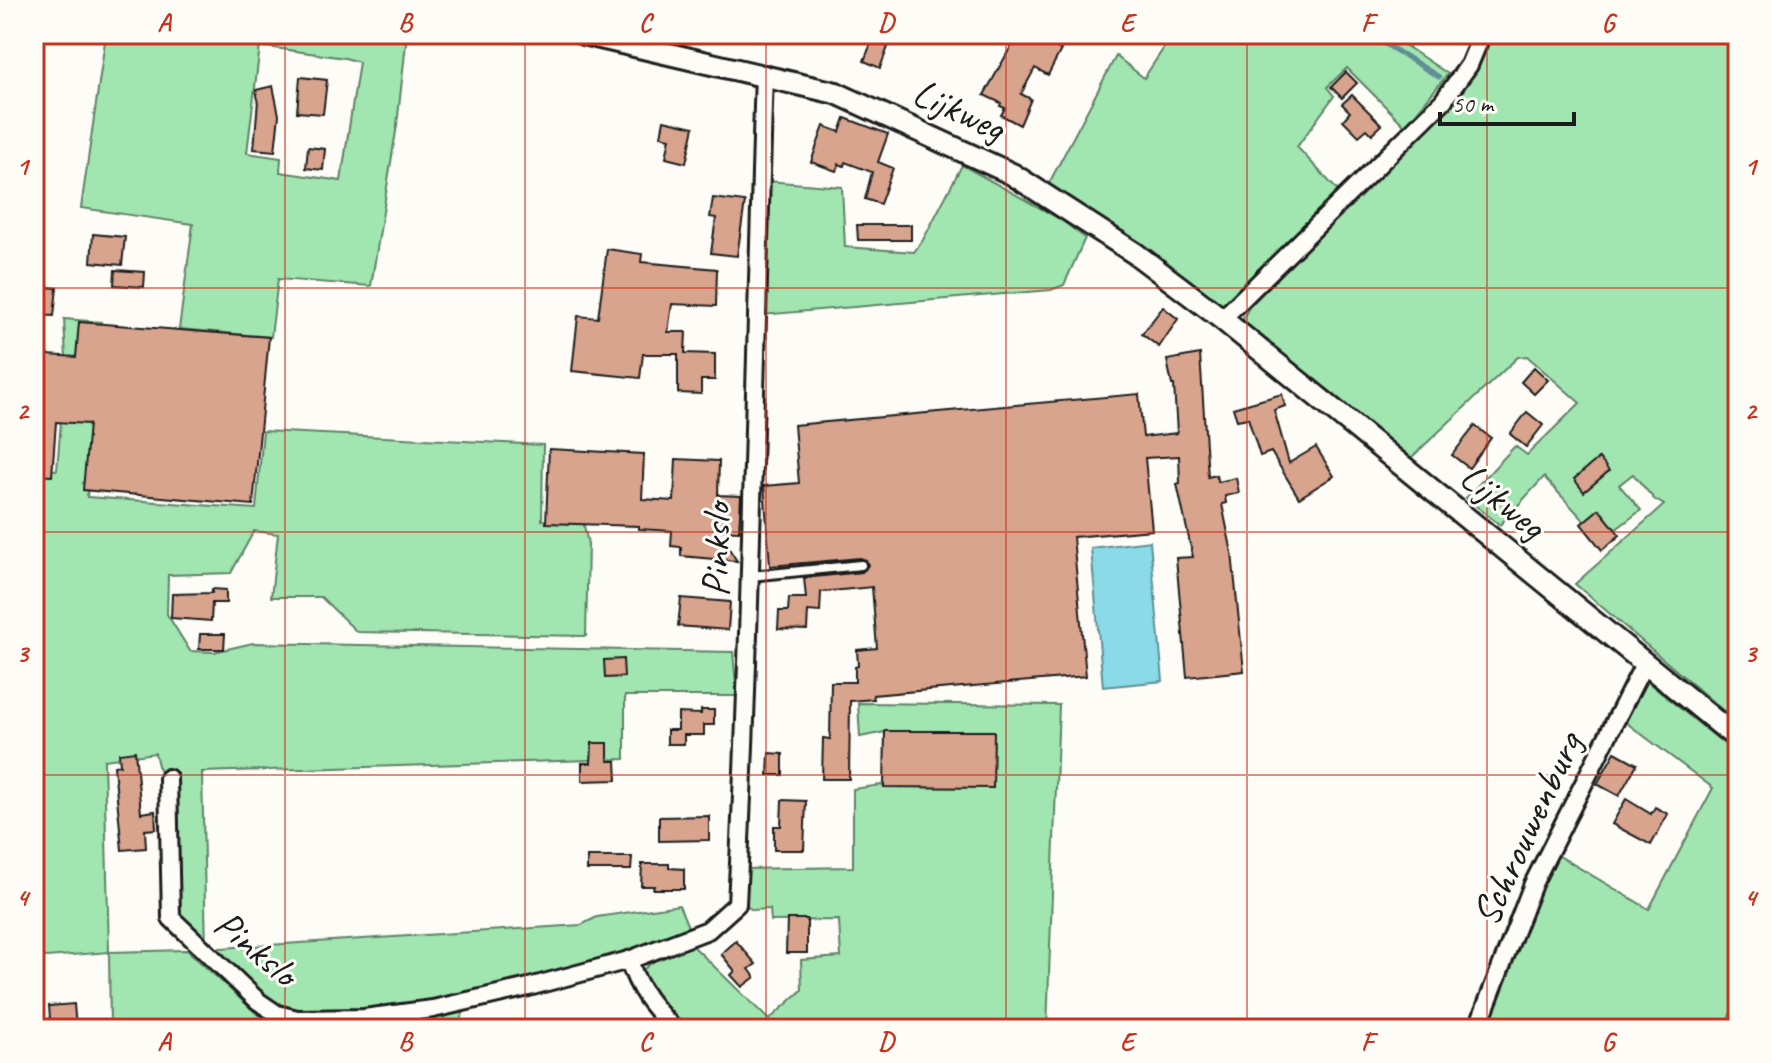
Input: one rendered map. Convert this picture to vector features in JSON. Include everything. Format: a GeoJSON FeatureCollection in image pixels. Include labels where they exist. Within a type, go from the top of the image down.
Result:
{"type":"FeatureCollection","features":[{"type":"Feature","properties":{"kind":"street","name":"Lijkweg"},"geometry":{"type":"LineString","coordinates":[[583,34],[836,93],[1012,174],[1136,254],[1222,319],[1738,739]]}},
{"type":"Feature","properties":{"kind":"street"},"geometry":{"type":"LineString","coordinates":[[1222,319],[1443,101],[1469,65],[1482,34]]}},
{"type":"Feature","properties":{"kind":"street","name":"Pinkslo"},"geometry":{"type":"LineString","coordinates":[[168,778],[171,918],[258,1001],[277,1014],[297,1019],[364,1018],[433,1009],[629,960],[708,930],[737,904],[751,576],[752,435],[764,74]]}},
{"type":"Feature","properties":{"kind":"street","name":"Schrouwenburg"},"geometry":{"type":"LineString","coordinates":[[1477,1029],[1533,884],[1645,662]]}},
{"type":"Feature","properties":{"kind":"street"},"geometry":{"type":"LineString","coordinates":[[629,960],[636,982],[649,1004],[674,1029]]}},
{"type":"Feature","properties":{"kind":"lane"},"geometry":{"type":"LineString","coordinates":[[751,576],[861,565]]}},
{"type":"Feature","properties":{"kind":"green space"},"geometry":{"type":"Polygon","coordinates":[[[106,34],[407,34],[397,125],[371,286],[278,279],[271,337],[179,329],[193,224],[81,208],[106,34]],[[260,46],[247,153],[281,158],[280,172],[341,181],[359,62],[260,46]]]}},
{"type":"Feature","properties":{"kind":"green space"},"geometry":{"type":"Polygon","coordinates":[[[1173,34],[1388,34],[1448,74],[1405,126],[1347,68],[1327,87],[1334,96],[1297,147],[1339,192],[1228,303],[1214,305],[1047,187],[1116,56],[1144,78],[1173,34]]]}},
{"type":"Feature","properties":{"kind":"green space"},"geometry":{"type":"Polygon","coordinates":[[[1486,34],[1738,34],[1738,697],[1725,712],[1575,584],[1664,505],[1654,499],[1633,474],[1619,485],[1641,510],[1602,540],[1544,477],[1500,525],[1466,498],[1515,446],[1527,455],[1580,403],[1527,356],[1518,357],[1411,458],[1247,330],[1243,318],[1250,306],[1435,117],[1486,34]]]}},
{"type":"Feature","properties":{"kind":"green space"},"geometry":{"type":"Polygon","coordinates":[[[962,165],[1060,219],[1085,238],[1064,285],[1051,290],[762,315],[767,181],[842,187],[845,247],[914,252],[962,165]]]}},
{"type":"Feature","properties":{"kind":"green space"},"geometry":{"type":"Polygon","coordinates":[[[64,319],[101,322],[87,497],[256,509],[263,431],[543,445],[542,520],[583,521],[588,544],[586,636],[357,632],[321,597],[271,597],[278,534],[254,531],[231,573],[168,575],[167,614],[190,651],[214,652],[253,643],[733,652],[737,696],[625,696],[625,759],[202,772],[206,949],[581,925],[597,917],[679,905],[689,929],[669,939],[529,983],[416,1009],[309,1015],[276,1010],[238,981],[177,922],[166,901],[162,782],[155,753],[104,760],[109,952],[34,958],[34,468],[57,470],[66,359],[64,319]]]}},
{"type":"Feature","properties":{"kind":"green space"},"geometry":{"type":"Polygon","coordinates":[[[1645,680],[1738,755],[1738,998],[1723,1029],[1480,1029],[1554,853],[1649,909],[1713,788],[1624,721],[1645,680]]]}},
{"type":"Feature","properties":{"kind":"green space"},"geometry":{"type":"Polygon","coordinates":[[[858,703],[1059,705],[1047,1029],[682,1029],[641,986],[644,969],[655,960],[691,944],[769,1020],[802,990],[801,960],[841,957],[839,920],[771,921],[770,909],[753,910],[741,903],[746,869],[853,867],[853,789],[888,784],[890,731],[860,737],[858,703]]]}},
{"type":"Feature","properties":{"kind":"green space"},"geometry":{"type":"Polygon","coordinates":[[[187,950],[258,1015],[288,1029],[110,1029],[109,952],[187,950]]]}},
{"type":"Feature","properties":{"kind":"green space"},"geometry":{"type":"Polygon","coordinates":[[[464,1012],[455,1029],[299,1029],[464,1012]]]}},
{"type":"Feature","properties":{"kind":"water"},"geometry":{"type":"Polygon","coordinates":[[[1150,541],[1163,681],[1103,687],[1091,548],[1150,541]]]}},
{"type":"Feature","properties":{"kind":"building"},"geometry":{"type":"Polygon","coordinates":[[[1018,34],[1031,34],[1061,50],[1048,75],[1035,68],[1021,94],[1031,99],[1020,125],[1001,115],[1005,108],[1000,106],[1001,103],[984,95],[1018,34]]]}},
{"type":"Feature","properties":{"kind":"building"},"geometry":{"type":"Polygon","coordinates":[[[872,41],[888,47],[880,68],[864,61],[872,41]]]}},
{"type":"Feature","properties":{"kind":"building"},"geometry":{"type":"Polygon","coordinates":[[[1346,72],[1357,83],[1342,98],[1331,87],[1346,72]]]}},
{"type":"Feature","properties":{"kind":"building"},"geometry":{"type":"Polygon","coordinates":[[[300,77],[327,80],[323,114],[297,112],[300,77]]]}},
{"type":"Feature","properties":{"kind":"building"},"geometry":{"type":"Polygon","coordinates":[[[273,86],[279,115],[275,151],[254,149],[256,90],[273,86]]]}},
{"type":"Feature","properties":{"kind":"building"},"geometry":{"type":"Polygon","coordinates":[[[1352,95],[1382,125],[1372,134],[1367,129],[1359,136],[1343,120],[1350,112],[1342,104],[1352,95]]]}},
{"type":"Feature","properties":{"kind":"building"},"geometry":{"type":"Polygon","coordinates":[[[845,118],[888,134],[878,162],[893,168],[880,204],[865,199],[872,172],[845,162],[844,166],[839,164],[836,171],[811,162],[824,126],[840,132],[845,118]]]}},
{"type":"Feature","properties":{"kind":"building"},"geometry":{"type":"Polygon","coordinates":[[[664,120],[694,127],[686,163],[666,158],[670,138],[661,136],[664,120]]]}},
{"type":"Feature","properties":{"kind":"building"},"geometry":{"type":"Polygon","coordinates":[[[308,147],[325,149],[323,170],[306,168],[308,147]]]}},
{"type":"Feature","properties":{"kind":"building"},"geometry":{"type":"Polygon","coordinates":[[[713,198],[745,202],[737,256],[711,253],[716,218],[710,217],[713,198]]]}},
{"type":"Feature","properties":{"kind":"building"},"geometry":{"type":"Polygon","coordinates":[[[857,225],[911,225],[911,240],[858,240],[857,225]]]}},
{"type":"Feature","properties":{"kind":"building"},"geometry":{"type":"Polygon","coordinates":[[[93,234],[125,237],[122,265],[91,262],[93,234]]]}},
{"type":"Feature","properties":{"kind":"building"},"geometry":{"type":"Polygon","coordinates":[[[607,249],[642,254],[641,262],[717,269],[716,306],[672,304],[668,332],[686,332],[685,353],[715,354],[715,380],[701,380],[701,394],[678,393],[678,354],[643,354],[640,378],[572,371],[578,316],[598,318],[607,249]]]}},
{"type":"Feature","properties":{"kind":"building"},"geometry":{"type":"Polygon","coordinates":[[[115,270],[145,272],[144,287],[114,285],[115,270]]]}},
{"type":"Feature","properties":{"kind":"building"},"geometry":{"type":"Polygon","coordinates":[[[34,286],[57,288],[54,316],[34,315],[34,286]]]}},
{"type":"Feature","properties":{"kind":"building"},"geometry":{"type":"Polygon","coordinates":[[[1163,307],[1178,319],[1159,347],[1142,334],[1163,307]]]}},
{"type":"Feature","properties":{"kind":"building"},"geometry":{"type":"Polygon","coordinates":[[[79,322],[269,337],[253,505],[83,490],[89,424],[56,422],[52,476],[34,475],[34,354],[76,357],[79,322]]]}},
{"type":"Feature","properties":{"kind":"building"},"geometry":{"type":"Polygon","coordinates":[[[1200,354],[1208,477],[1216,475],[1218,482],[1236,478],[1239,493],[1225,496],[1226,503],[1222,504],[1232,553],[1244,671],[1187,677],[1176,558],[1193,557],[1177,484],[1180,483],[1179,456],[1145,458],[1152,530],[1073,537],[1086,676],[873,695],[874,699],[850,701],[849,779],[822,779],[823,738],[830,739],[831,682],[855,682],[857,650],[877,648],[872,587],[821,592],[820,612],[808,611],[807,630],[778,629],[779,611],[788,611],[789,598],[806,598],[804,578],[862,572],[868,565],[866,560],[860,558],[770,566],[764,486],[799,483],[794,425],[1139,394],[1143,437],[1177,433],[1174,385],[1167,360],[1200,354]]]}},
{"type":"Feature","properties":{"kind":"building"},"geometry":{"type":"Polygon","coordinates":[[[1534,367],[1548,380],[1534,394],[1521,382],[1534,367]]]}},
{"type":"Feature","properties":{"kind":"building"},"geometry":{"type":"Polygon","coordinates":[[[1282,394],[1285,406],[1274,410],[1289,463],[1316,447],[1334,476],[1299,498],[1271,452],[1260,456],[1248,418],[1237,420],[1233,408],[1282,394]]]}},
{"type":"Feature","properties":{"kind":"building"},"geometry":{"type":"Polygon","coordinates":[[[1527,412],[1543,425],[1526,447],[1510,434],[1527,412]]]}},
{"type":"Feature","properties":{"kind":"building"},"geometry":{"type":"Polygon","coordinates":[[[1475,426],[1491,438],[1469,468],[1452,455],[1475,426]]]}},
{"type":"Feature","properties":{"kind":"building"},"geometry":{"type":"Polygon","coordinates":[[[549,449],[644,454],[642,499],[674,501],[676,459],[719,461],[718,495],[741,496],[739,531],[717,530],[737,561],[681,556],[681,547],[671,546],[672,531],[639,529],[639,526],[546,523],[549,449]]]}},
{"type":"Feature","properties":{"kind":"building"},"geometry":{"type":"Polygon","coordinates":[[[1599,458],[1609,471],[1584,492],[1574,479],[1599,458]]]}},
{"type":"Feature","properties":{"kind":"building"},"geometry":{"type":"Polygon","coordinates":[[[1599,509],[1620,535],[1602,550],[1581,524],[1599,509]]]}},
{"type":"Feature","properties":{"kind":"building"},"geometry":{"type":"Polygon","coordinates":[[[212,589],[226,590],[226,603],[212,603],[211,621],[171,618],[172,594],[212,593],[212,589]]]}},
{"type":"Feature","properties":{"kind":"building"},"geometry":{"type":"Polygon","coordinates":[[[681,598],[730,602],[728,630],[678,626],[681,598]]]}},
{"type":"Feature","properties":{"kind":"building"},"geometry":{"type":"Polygon","coordinates":[[[200,634],[225,634],[224,649],[199,649],[200,634]]]}},
{"type":"Feature","properties":{"kind":"building"},"geometry":{"type":"Polygon","coordinates":[[[623,659],[624,677],[605,678],[604,660],[623,659]]]}},
{"type":"Feature","properties":{"kind":"building"},"geometry":{"type":"Polygon","coordinates":[[[701,710],[714,710],[714,725],[704,725],[704,735],[684,735],[684,744],[667,744],[667,730],[678,730],[678,713],[701,714],[701,710]]]}},
{"type":"Feature","properties":{"kind":"building"},"geometry":{"type":"Polygon","coordinates":[[[885,731],[994,731],[993,788],[884,787],[885,731]]]}},
{"type":"Feature","properties":{"kind":"building"},"geometry":{"type":"Polygon","coordinates":[[[592,743],[608,743],[608,761],[616,761],[617,780],[582,781],[582,763],[591,763],[592,743]]]}},
{"type":"Feature","properties":{"kind":"building"},"geometry":{"type":"Polygon","coordinates":[[[135,751],[141,813],[155,811],[156,829],[145,830],[146,848],[122,850],[114,766],[120,765],[119,753],[135,751]]]}},
{"type":"Feature","properties":{"kind":"building"},"geometry":{"type":"Polygon","coordinates":[[[1615,752],[1637,764],[1619,796],[1597,784],[1615,752]]]}},
{"type":"Feature","properties":{"kind":"building"},"geometry":{"type":"Polygon","coordinates":[[[769,753],[783,754],[783,775],[768,775],[769,753]]]}},
{"type":"Feature","properties":{"kind":"building"},"geometry":{"type":"Polygon","coordinates":[[[1626,799],[1651,814],[1655,807],[1668,814],[1651,845],[1612,824],[1626,799]]]}},
{"type":"Feature","properties":{"kind":"building"},"geometry":{"type":"Polygon","coordinates":[[[782,800],[806,801],[804,850],[774,850],[774,826],[781,826],[782,800]]]}},
{"type":"Feature","properties":{"kind":"building"},"geometry":{"type":"Polygon","coordinates":[[[709,816],[709,840],[659,841],[659,817],[709,816]]]}},
{"type":"Feature","properties":{"kind":"building"},"geometry":{"type":"Polygon","coordinates":[[[587,857],[632,857],[631,870],[587,870],[587,857]]]}},
{"type":"Feature","properties":{"kind":"building"},"geometry":{"type":"Polygon","coordinates":[[[642,864],[669,864],[669,868],[684,869],[684,889],[641,886],[642,864]]]}},
{"type":"Feature","properties":{"kind":"building"},"geometry":{"type":"Polygon","coordinates":[[[787,919],[807,919],[807,953],[786,953],[787,919]]]}},
{"type":"Feature","properties":{"kind":"building"},"geometry":{"type":"Polygon","coordinates":[[[736,941],[756,964],[749,969],[755,977],[742,987],[731,975],[735,971],[721,954],[736,941]]]}},
{"type":"Feature","properties":{"kind":"building"},"geometry":{"type":"Polygon","coordinates":[[[74,1004],[76,1029],[51,1029],[49,1006],[74,1004]]]}},
{"type":"Feature","properties":{"kind":"waterway"},"geometry":{"type":"LineString","coordinates":[[1369,34],[1439,77]]}}]}
